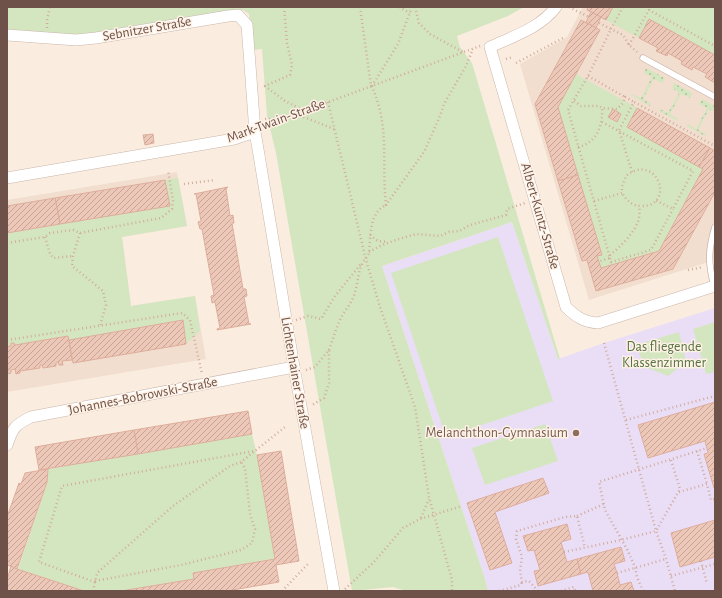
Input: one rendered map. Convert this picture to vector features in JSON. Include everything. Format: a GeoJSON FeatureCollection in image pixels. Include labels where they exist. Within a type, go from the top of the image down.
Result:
{"type":"FeatureCollection","features":[{"type":"Feature","properties":{"kind":"street"},"geometry":{"type":"LineString","coordinates":[[490,47],[540,23],[556,7]]}},
{"type":"Feature","properties":{"kind":"street","name":"Sebnitzer Straße"},"geometry":{"type":"LineString","coordinates":[[7,35],[76,40],[238,15],[246,25],[255,132],[259,155]]}},
{"type":"Feature","properties":{"kind":"street","name":"Albert-Kuntz-Straße"},"geometry":{"type":"LineString","coordinates":[[490,47],[566,307],[582,320],[598,323],[714,286]]}},
{"type":"Feature","properties":{"kind":"street","name":"Mark-Twain-Straße"},"geometry":{"type":"LineString","coordinates":[[7,178],[234,139],[255,132]]}},
{"type":"Feature","properties":{"kind":"street","name":"Lichtenhainer Straße"},"geometry":{"type":"LineString","coordinates":[[259,155],[294,370],[334,591]]}},
{"type":"Feature","properties":{"kind":"street","name":"Johannes-Bobrowski-Straße"},"geometry":{"type":"LineString","coordinates":[[7,445],[17,424],[31,417],[294,370]]}},
{"type":"Feature","properties":{"kind":"lane"},"geometry":{"type":"LineString","coordinates":[[643,58],[715,97]]}},
{"type":"Feature","properties":{"kind":"lane"},"geometry":{"type":"LineString","coordinates":[[714,286],[709,266],[709,256],[710,242],[715,227]]}},
{"type":"Feature","properties":{"kind":"path"},"geometry":{"type":"LineString","coordinates":[[47,39],[47,20],[50,7]]}},
{"type":"Feature","properties":{"kind":"path"},"geometry":{"type":"LineString","coordinates":[[284,7],[287,43],[292,65],[290,75],[265,86],[285,101],[304,111]]}},
{"type":"Feature","properties":{"kind":"path"},"geometry":{"type":"LineString","coordinates":[[360,7],[371,86],[380,112],[384,135],[386,204]]}},
{"type":"Feature","properties":{"kind":"path"},"geometry":{"type":"LineString","coordinates":[[399,7],[410,13]]}},
{"type":"Feature","properties":{"kind":"path"},"geometry":{"type":"LineString","coordinates":[[371,86],[398,44],[412,7]]}},
{"type":"Feature","properties":{"kind":"path"},"geometry":{"type":"LineString","coordinates":[[415,7],[419,22],[430,34],[463,52]]}},
{"type":"Feature","properties":{"kind":"path"},"geometry":{"type":"LineString","coordinates":[[570,7],[589,17]]}},
{"type":"Feature","properties":{"kind":"path"},"geometry":{"type":"LineString","coordinates":[[602,122],[693,171],[651,250],[611,262],[568,110],[588,76],[623,7]]}},
{"type":"Feature","properties":{"kind":"path"},"geometry":{"type":"LineString","coordinates":[[629,45],[649,10],[715,46]]}},
{"type":"Feature","properties":{"kind":"path"},"geometry":{"type":"LineString","coordinates":[[599,22],[623,35],[629,45],[643,58]]}},
{"type":"Feature","properties":{"kind":"path"},"geometry":{"type":"LineString","coordinates":[[516,63],[563,38]]}},
{"type":"Feature","properties":{"kind":"path","name":"Mark-Twain-Straße"},"geometry":{"type":"LineString","coordinates":[[255,132],[296,114],[463,52],[481,46],[490,47]]}},
{"type":"Feature","properties":{"kind":"path"},"geometry":{"type":"LineString","coordinates":[[286,323],[308,316],[321,319],[335,296],[366,260],[369,252],[370,235],[374,216],[386,204],[424,152],[444,104],[466,66],[473,49]]}},
{"type":"Feature","properties":{"kind":"path"},"geometry":{"type":"LineString","coordinates":[[588,76],[715,146]]}},
{"type":"Feature","properties":{"kind":"path"},"geometry":{"type":"LineString","coordinates":[[574,101],[581,106],[617,108],[623,103],[625,97]]}},
{"type":"Feature","properties":{"kind":"path"},"geometry":{"type":"LineString","coordinates":[[328,102],[366,260],[380,306],[415,407],[429,498],[452,580],[452,591]]}},
{"type":"Feature","properties":{"kind":"path"},"geometry":{"type":"LineString","coordinates":[[632,172],[619,130],[634,102]]}},
{"type":"Feature","properties":{"kind":"path"},"geometry":{"type":"LineString","coordinates":[[578,148],[589,144],[595,137],[602,122],[602,108]]}},
{"type":"Feature","properties":{"kind":"path"},"geometry":{"type":"LineString","coordinates":[[296,114],[334,128]]}},
{"type":"Feature","properties":{"kind":"path"},"geometry":{"type":"LineString","coordinates":[[7,243],[45,237],[50,233],[72,230],[80,234],[162,218],[172,209],[173,201],[168,170]]}},
{"type":"Feature","properties":{"kind":"path"},"geometry":{"type":"LineString","coordinates":[[638,170],[650,172],[656,176],[660,184],[660,192],[651,204],[636,206],[628,201],[622,193],[622,187],[626,176],[638,170]]}},
{"type":"Feature","properties":{"kind":"path"},"geometry":{"type":"LineString","coordinates":[[184,184],[215,180]]}},
{"type":"Feature","properties":{"kind":"path"},"geometry":{"type":"LineString","coordinates":[[594,201],[622,193]]}},
{"type":"Feature","properties":{"kind":"path"},"geometry":{"type":"LineString","coordinates":[[655,200],[673,209]]}},
{"type":"Feature","properties":{"kind":"path"},"geometry":{"type":"LineString","coordinates":[[369,252],[390,242],[416,234],[440,236],[449,232],[459,231],[470,224],[506,215],[507,209],[518,205]]}},
{"type":"Feature","properties":{"kind":"path"},"geometry":{"type":"LineString","coordinates":[[600,261],[610,256],[629,236],[639,220],[640,206]]}},
{"type":"Feature","properties":{"kind":"path"},"geometry":{"type":"LineString","coordinates":[[80,234],[73,256],[72,266],[103,291],[106,305],[100,326]]}},
{"type":"Feature","properties":{"kind":"path"},"geometry":{"type":"LineString","coordinates":[[370,235],[378,241],[390,242]]}},
{"type":"Feature","properties":{"kind":"path"},"geometry":{"type":"LineString","coordinates":[[45,237],[50,254],[53,258],[73,256]]}},
{"type":"Feature","properties":{"kind":"path"},"geometry":{"type":"LineString","coordinates":[[294,370],[315,367],[329,350],[341,318],[352,300],[357,287],[362,263]]}},
{"type":"Feature","properties":{"kind":"path"},"geometry":{"type":"LineString","coordinates":[[7,340],[182,313],[190,320],[203,378]]}},
{"type":"Feature","properties":{"kind":"path"},"geometry":{"type":"LineString","coordinates":[[604,343],[656,531],[675,591]]}},
{"type":"Feature","properties":{"kind":"path"},"geometry":{"type":"LineString","coordinates":[[303,421],[312,403],[324,398],[329,383],[329,350]]}},
{"type":"Feature","properties":{"kind":"path"},"geometry":{"type":"LineString","coordinates":[[626,420],[715,396]]}},
{"type":"Feature","properties":{"kind":"path"},"geometry":{"type":"LineString","coordinates":[[94,591],[97,573],[173,506],[230,466],[241,462],[285,427]]}},
{"type":"Feature","properties":{"kind":"path"},"geometry":{"type":"LineString","coordinates":[[643,591],[628,551],[605,510],[599,482],[707,448]]}},
{"type":"Feature","properties":{"kind":"path"},"geometry":{"type":"LineString","coordinates":[[241,462],[245,468],[250,514],[255,529],[252,543],[241,550],[188,564],[95,582],[39,562],[62,486],[254,451]]}},
{"type":"Feature","properties":{"kind":"path"},"geometry":{"type":"LineString","coordinates":[[697,451],[711,500],[715,499]]}},
{"type":"Feature","properties":{"kind":"path"},"geometry":{"type":"LineString","coordinates":[[564,552],[656,531],[680,489],[671,460]]}},
{"type":"Feature","properties":{"kind":"path"},"geometry":{"type":"LineString","coordinates":[[678,492],[707,484]]}},
{"type":"Feature","properties":{"kind":"path"},"geometry":{"type":"LineString","coordinates":[[420,519],[429,498]]}},
{"type":"Feature","properties":{"kind":"path"},"geometry":{"type":"LineString","coordinates":[[522,582],[520,571],[522,557],[516,539],[517,531],[566,517],[577,516],[604,504]]}},
{"type":"Feature","properties":{"kind":"path"},"geometry":{"type":"LineString","coordinates":[[344,591],[374,562],[403,528],[433,514],[462,506]]}},
{"type":"Feature","properties":{"kind":"path"},"geometry":{"type":"LineString","coordinates":[[577,516],[585,548]]}},
{"type":"Feature","properties":{"kind":"path"},"geometry":{"type":"LineString","coordinates":[[617,573],[666,559]]}},
{"type":"Feature","properties":{"kind":"path"},"geometry":{"type":"LineString","coordinates":[[701,561],[707,584]]}},
{"type":"Feature","properties":{"kind":"path"},"geometry":{"type":"LineString","coordinates":[[282,591],[308,564]]}},
{"type":"Feature","properties":{"kind":"path"},"geometry":{"type":"LineString","coordinates":[[671,576],[715,564]]}},
{"type":"Feature","properties":{"kind":"path"},"geometry":{"type":"LineString","coordinates":[[499,591],[522,585],[522,582],[529,581],[538,591]]}},
{"type":"Feature","properties":{"kind":"path"},"geometry":{"type":"LineString","coordinates":[[561,591],[574,587],[575,591]]}},
{"type":"Feature","properties":{"kind":"shaded area"},"geometry":{"type":"Polygon","coordinates":[[[583,7],[715,7],[715,260],[589,300],[520,64],[567,37],[583,7]]]}},
{"type":"Feature","properties":{"kind":"shaded area"},"geometry":{"type":"Polygon","coordinates":[[[177,172],[187,226],[122,237],[131,306],[195,296],[206,359],[7,392],[7,200],[177,172]]]}},
{"type":"Feature","properties":{"kind":"shaded area","name":"Melanchthon-Gymnasium"},"geometry":{"type":"Polygon","coordinates":[[[512,222],[558,359],[715,308],[715,591],[488,591],[382,266],[512,222]]]}},
{"type":"Feature","properties":{"kind":"green space"},"geometry":{"type":"Polygon","coordinates":[[[7,7],[524,7],[508,16],[457,36],[460,47],[472,63],[560,359],[558,359],[512,222],[382,266],[488,591],[407,591],[393,587],[352,591],[276,153],[267,116],[262,49],[253,50],[249,14],[243,10],[237,10],[77,38],[7,31],[7,7]]]}},
{"type":"Feature","properties":{"kind":"green space"},"geometry":{"type":"Polygon","coordinates":[[[613,7],[715,7],[715,55],[649,20],[639,38],[606,20],[613,7]]]}},
{"type":"Feature","properties":{"kind":"green space"},"geometry":{"type":"Polygon","coordinates":[[[646,68],[665,78],[662,83],[654,79],[643,99],[651,104],[650,106],[631,95],[632,94],[641,98],[652,77],[644,73],[646,68]]]}},
{"type":"Feature","properties":{"kind":"green space"},"geometry":{"type":"Polygon","coordinates":[[[576,74],[637,108],[627,127],[703,169],[659,251],[601,268],[597,256],[602,255],[558,107],[576,74]]]}},
{"type":"Feature","properties":{"kind":"green space"},"geometry":{"type":"Polygon","coordinates":[[[674,83],[692,93],[690,98],[681,94],[670,114],[678,119],[678,121],[659,111],[660,109],[668,113],[679,93],[672,88],[674,83]]]}},
{"type":"Feature","properties":{"kind":"green space"},"geometry":{"type":"Polygon","coordinates":[[[702,99],[715,106],[715,112],[709,109],[698,130],[706,134],[705,136],[687,126],[688,124],[696,129],[707,108],[699,104],[702,99]]]}},
{"type":"Feature","properties":{"kind":"green space"},"geometry":{"type":"Polygon","coordinates":[[[178,178],[187,226],[122,237],[131,306],[195,296],[200,331],[186,344],[182,320],[69,340],[68,336],[15,345],[14,343],[11,343],[11,346],[7,347],[7,233],[169,206],[165,180],[178,178]]]}},
{"type":"Feature","properties":{"kind":"green space"},"geometry":{"type":"Polygon","coordinates":[[[498,237],[553,401],[446,437],[391,273],[498,237]]]}},
{"type":"Feature","properties":{"kind":"green space"},"geometry":{"type":"Polygon","coordinates":[[[715,322],[715,372],[706,374],[693,329],[715,322]]]}},
{"type":"Feature","properties":{"kind":"green space","name":"Das fliegende Klassenzimmer"},"geometry":{"type":"Polygon","coordinates":[[[679,332],[686,362],[668,376],[645,367],[638,350],[639,344],[679,332]]]}},
{"type":"Feature","properties":{"kind":"green space"},"geometry":{"type":"Polygon","coordinates":[[[545,424],[558,461],[485,485],[472,448],[545,424]]]}},
{"type":"Feature","properties":{"kind":"green space"},"geometry":{"type":"Polygon","coordinates":[[[252,434],[275,559],[193,573],[194,579],[121,591],[84,591],[18,569],[47,482],[48,469],[252,434]]]}},
{"type":"Feature","properties":{"kind":"building"},"geometry":{"type":"Polygon","coordinates":[[[588,7],[613,7],[606,20],[587,10],[588,7]]]}},
{"type":"Feature","properties":{"kind":"building"},"geometry":{"type":"Polygon","coordinates":[[[591,12],[601,17],[596,28],[586,22],[591,12]]]}},
{"type":"Feature","properties":{"kind":"building"},"geometry":{"type":"Polygon","coordinates":[[[649,19],[715,55],[715,83],[705,77],[707,74],[693,67],[692,70],[681,64],[682,61],[668,53],[667,56],[656,51],[658,48],[639,38],[649,19]]]}},
{"type":"Feature","properties":{"kind":"building"},"geometry":{"type":"Polygon","coordinates":[[[581,20],[600,30],[558,107],[578,175],[558,181],[535,104],[581,20]]]}},
{"type":"Feature","properties":{"kind":"building"},"geometry":{"type":"Polygon","coordinates":[[[637,108],[710,148],[699,167],[627,127],[637,108]]]}},
{"type":"Feature","properties":{"kind":"building"},"geometry":{"type":"Polygon","coordinates":[[[613,109],[621,114],[617,122],[608,117],[613,109]]]}},
{"type":"Feature","properties":{"kind":"building"},"geometry":{"type":"Polygon","coordinates":[[[153,134],[154,143],[145,145],[143,135],[153,134]]]}},
{"type":"Feature","properties":{"kind":"building"},"geometry":{"type":"Polygon","coordinates":[[[710,148],[715,151],[715,192],[673,269],[596,291],[587,260],[582,261],[558,181],[578,175],[602,255],[597,256],[601,268],[659,251],[703,169],[699,167],[710,148]]]}},
{"type":"Feature","properties":{"kind":"building"},"geometry":{"type":"Polygon","coordinates":[[[165,180],[170,206],[60,224],[55,198],[165,180]]]}},
{"type":"Feature","properties":{"kind":"building"},"geometry":{"type":"Polygon","coordinates":[[[228,187],[226,189],[230,216],[233,215],[234,223],[232,223],[243,289],[246,289],[247,296],[244,297],[249,324],[251,324],[217,330],[220,328],[215,302],[212,303],[211,296],[214,295],[202,229],[200,229],[198,222],[201,221],[196,194],[194,194],[228,187]]]}},
{"type":"Feature","properties":{"kind":"building"},"geometry":{"type":"Polygon","coordinates":[[[55,198],[60,224],[7,233],[7,206],[55,198]]]}},
{"type":"Feature","properties":{"kind":"building"},"geometry":{"type":"Polygon","coordinates":[[[183,320],[186,344],[73,363],[69,340],[183,320]]]}},
{"type":"Feature","properties":{"kind":"building"},"geometry":{"type":"Polygon","coordinates":[[[68,336],[72,360],[62,361],[63,365],[59,365],[58,362],[56,363],[56,366],[43,368],[42,365],[40,365],[40,368],[20,371],[20,373],[16,374],[15,369],[11,370],[11,373],[7,374],[7,347],[11,346],[11,343],[14,343],[15,345],[68,336]]]}},
{"type":"Feature","properties":{"kind":"building"},"geometry":{"type":"Polygon","coordinates":[[[715,402],[715,488],[704,454],[708,453],[705,441],[648,458],[638,425],[715,402]]]}},
{"type":"Feature","properties":{"kind":"building"},"geometry":{"type":"Polygon","coordinates":[[[248,411],[252,434],[138,454],[134,430],[248,411]]]}},
{"type":"Feature","properties":{"kind":"building"},"geometry":{"type":"Polygon","coordinates":[[[134,430],[138,454],[39,470],[35,447],[134,430]]]}},
{"type":"Feature","properties":{"kind":"building"},"geometry":{"type":"Polygon","coordinates":[[[281,451],[299,561],[276,565],[279,582],[227,591],[121,591],[194,579],[193,573],[275,559],[257,455],[281,451]]]}},
{"type":"Feature","properties":{"kind":"building"},"geometry":{"type":"Polygon","coordinates":[[[48,469],[47,482],[17,569],[7,565],[7,517],[19,483],[21,484],[25,473],[48,469]]]}},
{"type":"Feature","properties":{"kind":"building"},"geometry":{"type":"Polygon","coordinates":[[[543,478],[549,493],[495,512],[512,563],[490,570],[467,503],[543,478]]]}},
{"type":"Feature","properties":{"kind":"building"},"geometry":{"type":"Polygon","coordinates":[[[715,520],[715,557],[680,567],[671,533],[715,520]]]}},
{"type":"Feature","properties":{"kind":"building"},"geometry":{"type":"Polygon","coordinates":[[[567,524],[571,539],[561,542],[567,562],[577,559],[581,574],[538,586],[534,571],[540,570],[534,550],[528,551],[523,536],[567,524]]]}},
{"type":"Feature","properties":{"kind":"building"},"geometry":{"type":"Polygon","coordinates":[[[621,547],[625,561],[614,564],[620,585],[631,582],[634,591],[593,591],[588,572],[581,574],[577,559],[621,547]]]}},
{"type":"Feature","properties":{"kind":"building"},"geometry":{"type":"Polygon","coordinates":[[[11,566],[84,591],[7,590],[7,580],[11,566]]]}},
{"type":"Feature","properties":{"kind":"place","name":"Melanchthon-Gymnasium"},"geometry":{"type":"Point","coordinates":[576,433]}}]}
